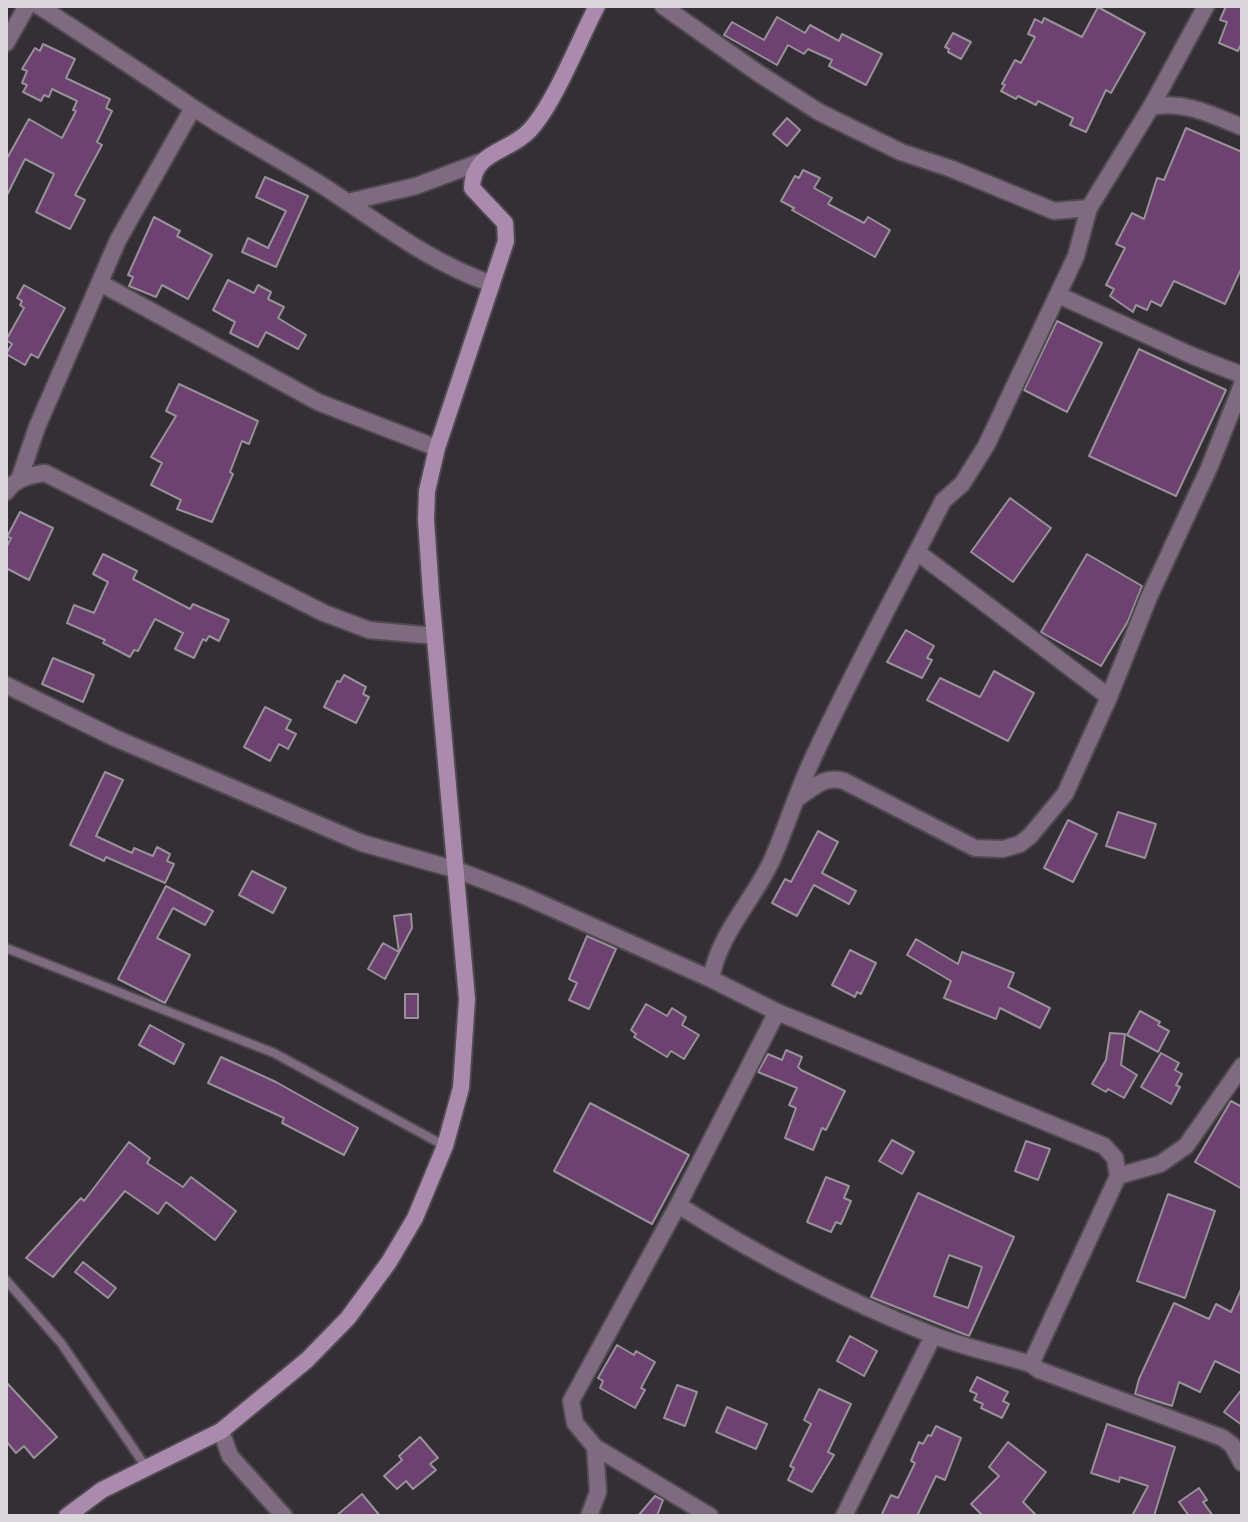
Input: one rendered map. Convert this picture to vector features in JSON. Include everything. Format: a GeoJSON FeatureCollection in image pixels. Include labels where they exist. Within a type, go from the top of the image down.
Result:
{"type":"FeatureCollection","features":[{"type":"Feature","properties":{"kind":"street"},"geometry":{"type":"LineString","coordinates":[[6,43],[27,6]]}},
{"type":"Feature","properties":{"kind":"street"},"geometry":{"type":"LineString","coordinates":[[39,6],[155,79],[193,108],[348,202],[420,251],[457,272],[492,284]]}},
{"type":"Feature","properties":{"kind":"street"},"geometry":{"type":"LineString","coordinates":[[348,202],[416,186],[480,162],[519,140],[545,109],[597,6]]}},
{"type":"Feature","properties":{"kind":"street"},"geometry":{"type":"LineString","coordinates":[[663,6],[819,112],[901,152],[952,169],[1054,211],[1089,208]]}},
{"type":"Feature","properties":{"kind":"street"},"geometry":{"type":"LineString","coordinates":[[711,979],[722,942],[766,872],[799,797],[806,773],[943,501],[962,484],[986,446],[1076,256],[1089,208],[1151,107],[1204,7]]}},
{"type":"Feature","properties":{"kind":"street"},"geometry":{"type":"LineString","coordinates":[[1151,107],[1168,103],[1182,105],[1242,127]]}},
{"type":"Feature","properties":{"kind":"street"},"geometry":{"type":"LineString","coordinates":[[19,480],[37,427],[118,240],[193,108]]}},
{"type":"Feature","properties":{"kind":"street"},"geometry":{"type":"LineString","coordinates":[[67,1516],[102,1490],[221,1431],[307,1360],[348,1318],[389,1262],[415,1218],[445,1146],[461,1088],[467,999],[435,636],[426,520],[427,491],[437,448],[506,241],[505,223],[472,188],[472,175],[480,162]]}},
{"type":"Feature","properties":{"kind":"street"},"geometry":{"type":"LineString","coordinates":[[100,283],[318,402],[437,448]]}},
{"type":"Feature","properties":{"kind":"street"},"geometry":{"type":"LineString","coordinates":[[1058,295],[1242,375]]}},
{"type":"Feature","properties":{"kind":"street"},"geometry":{"type":"LineString","coordinates":[[799,797],[833,778],[975,848],[1003,849],[1020,844],[1045,820],[1065,794],[1109,697],[1135,629],[1209,468],[1242,385]]}},
{"type":"Feature","properties":{"kind":"street"},"geometry":{"type":"LineString","coordinates":[[6,492],[19,480],[45,473],[324,613],[369,630],[435,636]]}},
{"type":"Feature","properties":{"kind":"street"},"geometry":{"type":"LineString","coordinates":[[917,552],[1109,697]]}},
{"type":"Feature","properties":{"kind":"street"},"geometry":{"type":"LineString","coordinates":[[6,685],[115,738],[362,843],[457,870],[522,895],[711,979],[777,1012],[1104,1146],[1115,1158],[1118,1176],[1031,1364]]}},
{"type":"Feature","properties":{"kind":"street"},"geometry":{"type":"LineString","coordinates":[[710,1516],[595,1447],[575,1423],[571,1401],[678,1205],[777,1012]]}},
{"type":"Feature","properties":{"kind":"street"},"geometry":{"type":"LineString","coordinates":[[1118,1176],[1160,1164],[1186,1146],[1242,1066]]}},
{"type":"Feature","properties":{"kind":"street"},"geometry":{"type":"LineString","coordinates":[[678,1205],[729,1238],[788,1270],[933,1336],[1031,1364],[1039,1370],[1223,1438],[1232,1445],[1242,1463]]}},
{"type":"Feature","properties":{"kind":"street"},"geometry":{"type":"LineString","coordinates":[[844,1516],[933,1336]]}},
{"type":"Feature","properties":{"kind":"street"},"geometry":{"type":"LineString","coordinates":[[221,1431],[230,1456],[284,1516]]}},
{"type":"Feature","properties":{"kind":"street"},"geometry":{"type":"LineString","coordinates":[[589,1516],[599,1481],[595,1447]]}},
{"type":"Feature","properties":{"kind":"lane"},"geometry":{"type":"LineString","coordinates":[[6,948],[274,1053],[445,1146]]}},
{"type":"Feature","properties":{"kind":"lane"},"geometry":{"type":"LineString","coordinates":[[6,1280],[61,1343],[146,1467]]}},
{"type":"Feature","properties":{"kind":"building"},"geometry":{"type":"Polygon","coordinates":[[[1226,6],[1242,6],[1242,42],[1238,51],[1219,43],[1227,22],[1220,20],[1226,6]]]}},
{"type":"Feature","properties":{"kind":"building"},"geometry":{"type":"Polygon","coordinates":[[[1098,7],[1145,33],[1111,93],[1106,90],[1086,132],[1070,125],[1073,118],[1038,101],[1036,105],[1001,91],[1015,60],[1021,63],[1035,37],[1028,34],[1035,19],[1042,23],[1044,18],[1082,37],[1098,7]]]}},
{"type":"Feature","properties":{"kind":"building"},"geometry":{"type":"Polygon","coordinates":[[[777,17],[805,33],[810,25],[839,41],[842,34],[882,54],[866,85],[829,66],[832,60],[808,49],[804,54],[788,45],[777,65],[724,35],[732,22],[764,40],[777,17]]]}},
{"type":"Feature","properties":{"kind":"building"},"geometry":{"type":"Polygon","coordinates":[[[953,33],[971,42],[961,59],[945,47],[953,33]]]}},
{"type":"Feature","properties":{"kind":"building"},"geometry":{"type":"Polygon","coordinates":[[[43,44],[75,59],[66,78],[110,99],[106,108],[112,111],[97,142],[102,145],[75,195],[85,200],[70,229],[36,212],[54,174],[25,159],[6,197],[6,160],[29,119],[62,138],[76,111],[73,110],[77,101],[52,89],[49,97],[44,95],[41,101],[23,92],[27,85],[22,83],[27,71],[22,69],[35,48],[40,51],[43,44]]]}},
{"type":"Feature","properties":{"kind":"building"},"geometry":{"type":"Polygon","coordinates":[[[787,118],[800,130],[787,146],[773,134],[787,118]]]}},
{"type":"Feature","properties":{"kind":"building"},"geometry":{"type":"Polygon","coordinates":[[[1186,128],[1242,152],[1242,267],[1225,304],[1174,281],[1161,306],[1151,301],[1147,310],[1136,305],[1133,312],[1110,296],[1114,289],[1106,285],[1125,248],[1116,244],[1132,213],[1144,219],[1157,178],[1164,180],[1186,128]]]}},
{"type":"Feature","properties":{"kind":"building"},"geometry":{"type":"Polygon","coordinates":[[[803,170],[820,178],[814,188],[832,198],[828,204],[864,223],[868,217],[890,230],[875,257],[781,201],[795,176],[799,178],[803,170]]]}},
{"type":"Feature","properties":{"kind":"building"},"geometry":{"type":"Polygon","coordinates":[[[265,177],[308,196],[276,267],[242,252],[248,238],[268,248],[286,211],[256,197],[265,177]]]}},
{"type":"Feature","properties":{"kind":"building"},"geometry":{"type":"Polygon","coordinates":[[[154,217],[180,231],[177,236],[212,255],[188,299],[162,285],[156,297],[129,286],[133,277],[128,275],[154,217]]]}},
{"type":"Feature","properties":{"kind":"building"},"geometry":{"type":"Polygon","coordinates":[[[228,280],[254,293],[258,285],[271,292],[268,299],[284,307],[278,318],[306,335],[298,349],[266,332],[258,347],[230,333],[235,322],[213,310],[228,280]]]}},
{"type":"Feature","properties":{"kind":"building"},"geometry":{"type":"Polygon","coordinates":[[[24,285],[65,308],[38,358],[31,354],[25,365],[6,354],[12,344],[6,340],[24,308],[17,298],[24,285]]]}},
{"type":"Feature","properties":{"kind":"building"},"geometry":{"type":"Polygon","coordinates":[[[1057,321],[1102,343],[1067,412],[1024,390],[1057,321]]]}},
{"type":"Feature","properties":{"kind":"building"},"geometry":{"type":"Polygon","coordinates":[[[1139,349],[1226,390],[1176,496],[1089,456],[1139,349]]]}},
{"type":"Feature","properties":{"kind":"building"},"geometry":{"type":"Polygon","coordinates":[[[179,384],[258,421],[249,444],[242,441],[230,472],[233,474],[212,522],[177,509],[181,500],[151,485],[162,463],[151,457],[176,416],[166,411],[179,384]]]}},
{"type":"Feature","properties":{"kind":"building"},"geometry":{"type":"Polygon","coordinates":[[[1010,498],[1051,528],[1013,582],[971,552],[1010,498]]]}},
{"type":"Feature","properties":{"kind":"building"},"geometry":{"type":"Polygon","coordinates":[[[20,512],[53,528],[29,580],[6,568],[6,548],[11,538],[7,537],[20,512]]]}},
{"type":"Feature","properties":{"kind":"building"},"geometry":{"type":"Polygon","coordinates":[[[103,554],[137,571],[133,579],[190,609],[193,604],[229,620],[219,641],[209,636],[206,641],[203,639],[194,658],[175,649],[183,633],[155,619],[138,651],[134,650],[130,657],[103,643],[105,640],[67,623],[74,605],[94,613],[108,582],[93,574],[103,554]]]}},
{"type":"Feature","properties":{"kind":"building"},"geometry":{"type":"Polygon","coordinates":[[[1087,554],[1142,586],[1128,621],[1101,666],[1041,632],[1087,554]]]}},
{"type":"Feature","properties":{"kind":"building"},"geometry":{"type":"Polygon","coordinates":[[[906,630],[934,646],[927,658],[932,660],[922,678],[887,662],[906,630]]]}},
{"type":"Feature","properties":{"kind":"building"},"geometry":{"type":"Polygon","coordinates":[[[53,658],[94,675],[83,702],[42,684],[53,658]]]}},
{"type":"Feature","properties":{"kind":"building"},"geometry":{"type":"Polygon","coordinates":[[[994,671],[1034,693],[1008,741],[927,700],[940,678],[980,697],[994,671]]]}},
{"type":"Feature","properties":{"kind":"building"},"geometry":{"type":"Polygon","coordinates":[[[344,675],[366,687],[363,694],[369,697],[356,723],[324,707],[337,681],[340,682],[344,675]]]}},
{"type":"Feature","properties":{"kind":"building"},"geometry":{"type":"Polygon","coordinates":[[[265,707],[291,720],[286,729],[296,734],[288,749],[279,744],[270,761],[244,747],[265,707]]]}},
{"type":"Feature","properties":{"kind":"building"},"geometry":{"type":"Polygon","coordinates":[[[105,772],[123,780],[96,836],[132,853],[134,848],[153,856],[157,847],[170,854],[167,861],[174,864],[165,883],[70,845],[105,772]]]}},
{"type":"Feature","properties":{"kind":"building"},"geometry":{"type":"Polygon","coordinates":[[[1118,812],[1156,824],[1145,858],[1106,846],[1118,812]]]}},
{"type":"Feature","properties":{"kind":"building"},"geometry":{"type":"Polygon","coordinates":[[[1068,820],[1097,834],[1073,882],[1044,868],[1068,820]]]}},
{"type":"Feature","properties":{"kind":"building"},"geometry":{"type":"Polygon","coordinates":[[[818,831],[838,842],[822,873],[856,891],[849,904],[814,885],[797,916],[772,903],[785,879],[791,882],[818,831]]]}},
{"type":"Feature","properties":{"kind":"building"},"geometry":{"type":"Polygon","coordinates":[[[252,871],[286,888],[273,913],[239,895],[252,871]]]}},
{"type":"Feature","properties":{"kind":"building"},"geometry":{"type":"Polygon","coordinates":[[[166,886],[213,911],[205,925],[173,908],[157,938],[190,955],[165,1003],[118,979],[166,886]]]}},
{"type":"Feature","properties":{"kind":"building"},"geometry":{"type":"Polygon","coordinates":[[[411,914],[412,928],[385,979],[368,969],[383,943],[399,952],[394,916],[411,914]]]}},
{"type":"Feature","properties":{"kind":"building"},"geometry":{"type":"Polygon","coordinates":[[[587,936],[616,949],[589,1009],[569,1000],[577,983],[569,979],[587,936]]]}},
{"type":"Feature","properties":{"kind":"building"},"geometry":{"type":"Polygon","coordinates":[[[916,939],[958,964],[962,952],[1014,973],[1008,987],[1050,1008],[1040,1028],[1000,1008],[996,1019],[944,998],[951,981],[907,955],[916,939]]]}},
{"type":"Feature","properties":{"kind":"building"},"geometry":{"type":"Polygon","coordinates":[[[850,950],[876,963],[861,994],[857,992],[855,997],[832,985],[850,950]]]}},
{"type":"Feature","properties":{"kind":"building"},"geometry":{"type":"Polygon","coordinates":[[[405,994],[418,994],[418,1018],[405,1018],[405,994]]]}},
{"type":"Feature","properties":{"kind":"building"},"geometry":{"type":"Polygon","coordinates":[[[646,1004],[667,1016],[672,1008],[686,1017],[682,1025],[699,1035],[684,1059],[671,1051],[667,1057],[634,1037],[636,1034],[631,1030],[646,1004]]]}},
{"type":"Feature","properties":{"kind":"building"},"geometry":{"type":"Polygon","coordinates":[[[1140,1011],[1169,1031],[1158,1052],[1127,1035],[1140,1011]]]}},
{"type":"Feature","properties":{"kind":"building"},"geometry":{"type":"Polygon","coordinates":[[[150,1025],[184,1044],[174,1064],[139,1045],[150,1025]]]}},
{"type":"Feature","properties":{"kind":"building"},"geometry":{"type":"Polygon","coordinates":[[[1110,1033],[1125,1034],[1121,1065],[1137,1075],[1124,1098],[1092,1084],[1106,1060],[1110,1033]]]}},
{"type":"Feature","properties":{"kind":"building"},"geometry":{"type":"Polygon","coordinates":[[[786,1050],[802,1057],[798,1067],[801,1070],[845,1091],[826,1130],[822,1128],[813,1150],[785,1138],[796,1108],[789,1105],[797,1088],[758,1072],[768,1054],[782,1060],[786,1050]]]}},
{"type":"Feature","properties":{"kind":"building"},"geometry":{"type":"Polygon","coordinates":[[[1161,1053],[1179,1063],[1175,1070],[1182,1074],[1176,1085],[1180,1087],[1171,1104],[1141,1087],[1161,1053]]]}},
{"type":"Feature","properties":{"kind":"building"},"geometry":{"type":"Polygon","coordinates":[[[221,1057],[276,1082],[358,1128],[344,1155],[282,1123],[284,1118],[208,1083],[221,1057]]]}},
{"type":"Feature","properties":{"kind":"building"},"geometry":{"type":"Polygon","coordinates":[[[1231,1101],[1242,1107],[1242,1189],[1195,1162],[1231,1101]]]}},
{"type":"Feature","properties":{"kind":"building"},"geometry":{"type":"Polygon","coordinates":[[[590,1103],[689,1155],[652,1224],[554,1171],[590,1103]]]}},
{"type":"Feature","properties":{"kind":"building"},"geometry":{"type":"Polygon","coordinates":[[[892,1140],[914,1152],[902,1174],[879,1161],[892,1140]]]}},
{"type":"Feature","properties":{"kind":"building"},"geometry":{"type":"Polygon","coordinates":[[[1026,1141],[1050,1149],[1038,1180],[1015,1171],[1026,1141]]]}},
{"type":"Feature","properties":{"kind":"building"},"geometry":{"type":"Polygon","coordinates":[[[129,1142],[150,1158],[147,1163],[183,1187],[191,1177],[236,1211],[215,1240],[166,1202],[158,1214],[125,1191],[53,1277],[26,1258],[81,1198],[84,1201],[129,1142]]]}},
{"type":"Feature","properties":{"kind":"building"},"geometry":{"type":"Polygon","coordinates":[[[826,1177],[849,1186],[844,1198],[851,1201],[841,1224],[836,1222],[831,1232],[807,1222],[826,1177]]]}},
{"type":"Feature","properties":{"kind":"building"},"geometry":{"type":"Polygon","coordinates":[[[918,1193],[1014,1237],[969,1336],[871,1297],[918,1193]],[[949,1255],[934,1296],[968,1308],[982,1267],[949,1255]]]}},
{"type":"Feature","properties":{"kind":"building"},"geometry":{"type":"Polygon","coordinates":[[[1168,1194],[1215,1211],[1185,1298],[1137,1281],[1168,1194]]]}},
{"type":"Feature","properties":{"kind":"building"},"geometry":{"type":"Polygon","coordinates":[[[83,1262],[116,1288],[108,1298],[75,1272],[83,1262]]]}},
{"type":"Feature","properties":{"kind":"building"},"geometry":{"type":"Polygon","coordinates":[[[1242,1287],[1242,1374],[1215,1361],[1200,1392],[1179,1382],[1172,1406],[1135,1394],[1174,1303],[1209,1319],[1216,1304],[1231,1312],[1242,1287]]]}},
{"type":"Feature","properties":{"kind":"building"},"geometry":{"type":"Polygon","coordinates":[[[850,1336],[877,1351],[864,1376],[837,1361],[850,1336]]]}},
{"type":"Feature","properties":{"kind":"building"},"geometry":{"type":"Polygon","coordinates":[[[617,1345],[655,1362],[641,1388],[645,1390],[635,1408],[600,1388],[603,1381],[598,1378],[617,1345]]]}},
{"type":"Feature","properties":{"kind":"building"},"geometry":{"type":"Polygon","coordinates":[[[977,1377],[1008,1392],[1003,1401],[1009,1404],[1002,1418],[981,1408],[983,1404],[974,1400],[977,1394],[970,1391],[977,1377]]]}},
{"type":"Feature","properties":{"kind":"building"},"geometry":{"type":"Polygon","coordinates":[[[6,1382],[57,1437],[34,1458],[24,1446],[16,1453],[6,1441],[6,1382]]]}},
{"type":"Feature","properties":{"kind":"building"},"geometry":{"type":"Polygon","coordinates":[[[677,1385],[697,1392],[685,1426],[664,1418],[677,1385]]]}},
{"type":"Feature","properties":{"kind":"building"},"geometry":{"type":"Polygon","coordinates":[[[819,1389],[851,1404],[828,1452],[834,1455],[812,1492],[788,1480],[794,1468],[790,1466],[811,1424],[804,1420],[819,1389]]]}},
{"type":"Feature","properties":{"kind":"building"},"geometry":{"type":"Polygon","coordinates":[[[1242,1389],[1242,1425],[1224,1412],[1242,1389]]]}},
{"type":"Feature","properties":{"kind":"building"},"geometry":{"type":"Polygon","coordinates":[[[727,1407],[767,1424],[756,1449],[716,1432],[727,1407]]]}},
{"type":"Feature","properties":{"kind":"building"},"geometry":{"type":"Polygon","coordinates":[[[1107,1424],[1175,1447],[1154,1516],[1132,1516],[1148,1486],[1120,1477],[1119,1482],[1091,1473],[1107,1424]]]}},
{"type":"Feature","properties":{"kind":"building"},"geometry":{"type":"Polygon","coordinates":[[[936,1426],[961,1438],[945,1480],[936,1476],[917,1516],[881,1516],[891,1495],[898,1498],[915,1463],[911,1461],[919,1442],[923,1444],[936,1426]]]}},
{"type":"Feature","properties":{"kind":"building"},"geometry":{"type":"Polygon","coordinates":[[[420,1437],[438,1458],[430,1464],[436,1470],[413,1489],[406,1481],[397,1489],[384,1476],[402,1460],[399,1456],[420,1437]]]}},
{"type":"Feature","properties":{"kind":"building"},"geometry":{"type":"Polygon","coordinates":[[[1008,1442],[1046,1472],[1023,1502],[1037,1516],[983,1516],[971,1504],[999,1476],[989,1467],[1008,1442]]]}},
{"type":"Feature","properties":{"kind":"building"},"geometry":{"type":"Polygon","coordinates":[[[1199,1488],[1207,1500],[1203,1502],[1213,1516],[1189,1516],[1179,1502],[1199,1488]]]}},
{"type":"Feature","properties":{"kind":"building"},"geometry":{"type":"Polygon","coordinates":[[[362,1494],[380,1516],[336,1516],[362,1494]]]}},
{"type":"Feature","properties":{"kind":"building"},"geometry":{"type":"Polygon","coordinates":[[[655,1496],[663,1500],[657,1516],[638,1516],[655,1496]]]}}]}
